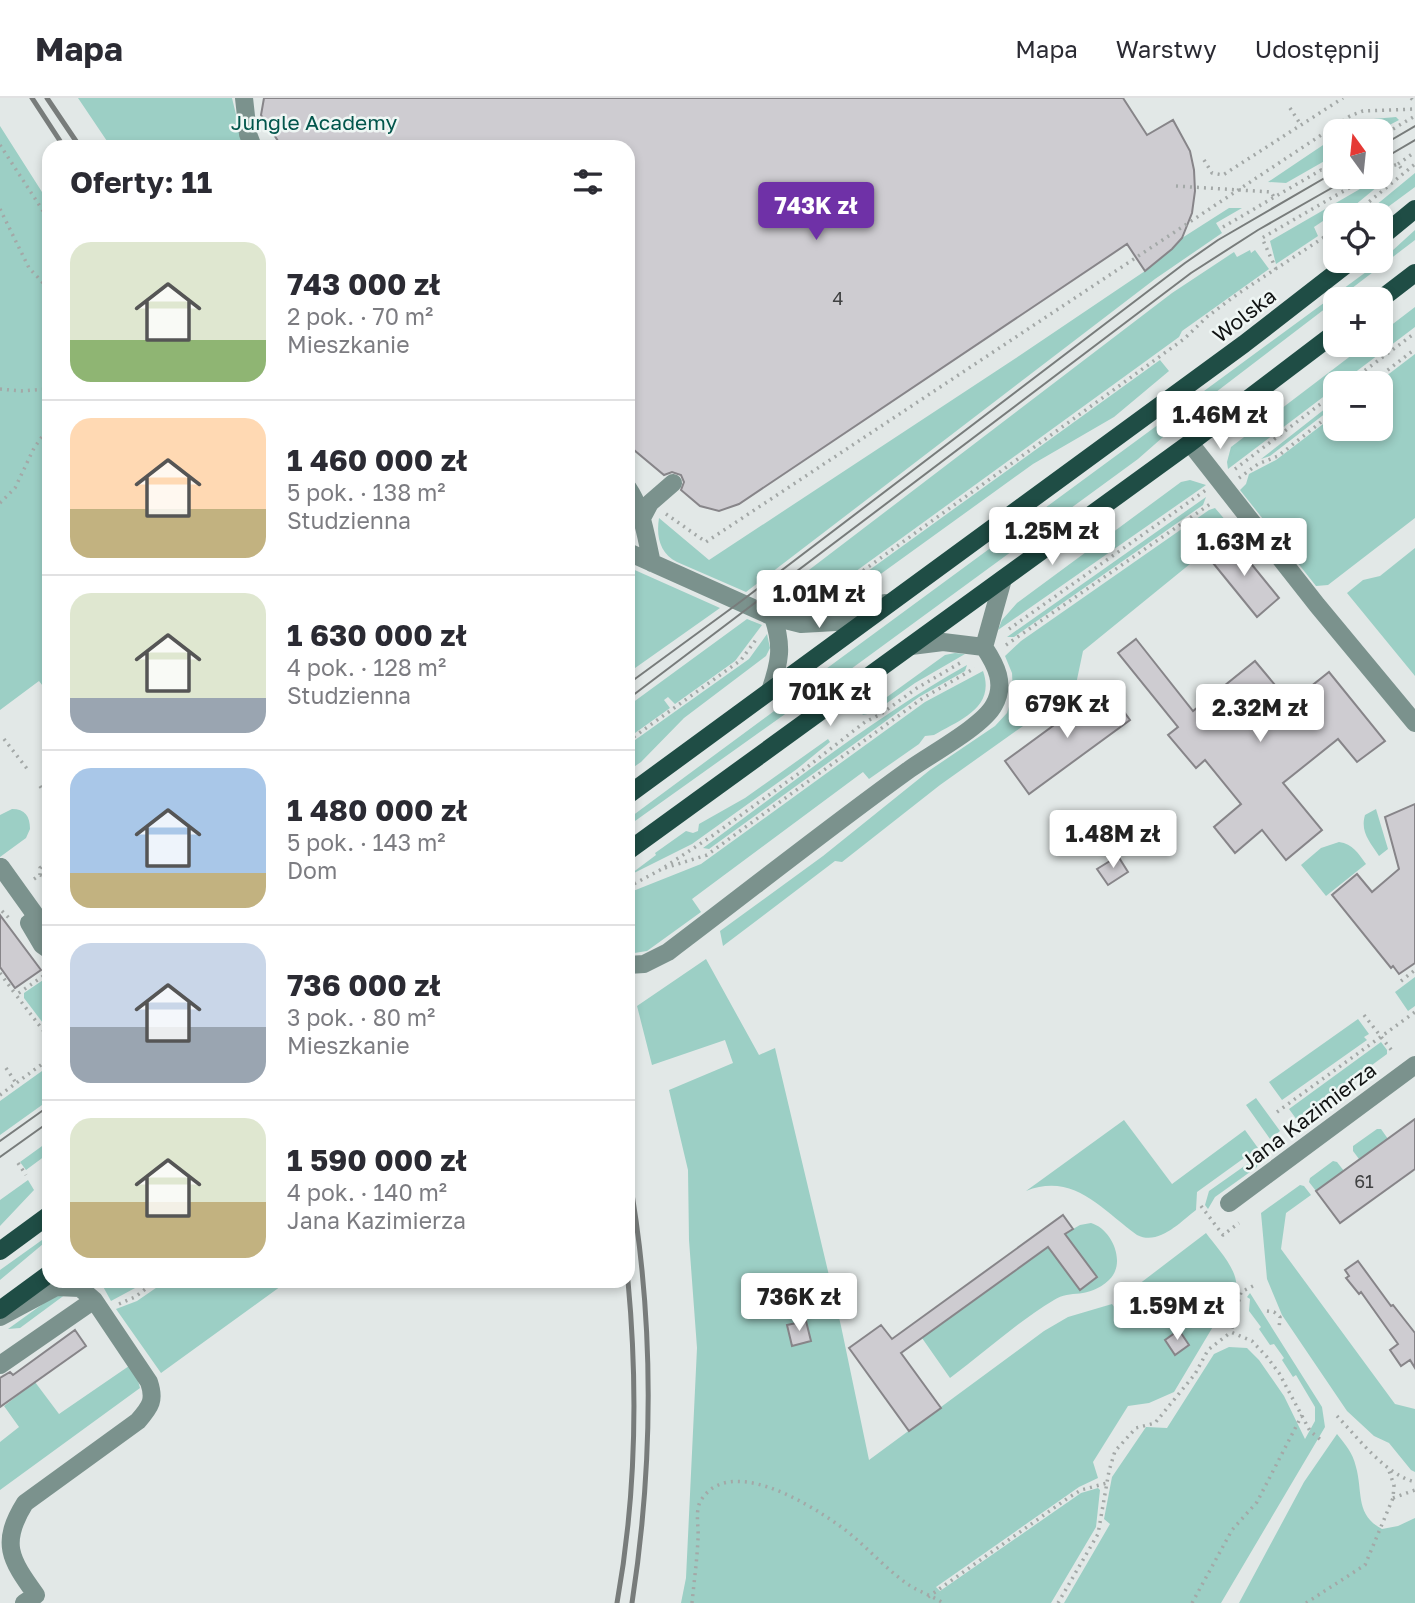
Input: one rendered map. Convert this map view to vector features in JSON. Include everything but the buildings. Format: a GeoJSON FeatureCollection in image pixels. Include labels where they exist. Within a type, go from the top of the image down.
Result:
{"type":"FeatureCollection","features":[{"type":"Feature","properties":{"kind":"main road"},"geometry":{"type":"LineString","coordinates":[[1393,227],[1415,209]]}},
{"type":"Feature","properties":{"kind":"main road","name":"Wolska"},"geometry":{"type":"LineString","coordinates":[[635,790],[1244,344],[1336,273]]}},
{"type":"Feature","properties":{"kind":"main road"},"geometry":{"type":"LineString","coordinates":[[1393,290],[1415,273]]}},
{"type":"Feature","properties":{"kind":"main road"},"geometry":{"type":"LineString","coordinates":[[635,845],[1190,443],[1323,343]]}},
{"type":"Feature","properties":{"kind":"main road"},"geometry":{"type":"LineString","coordinates":[[0,1251],[42,1220]]}},
{"type":"Feature","properties":{"kind":"main road"},"geometry":{"type":"LineString","coordinates":[[0,1310],[42,1279]]}},
{"type":"Feature","properties":{"kind":"street"},"geometry":{"type":"LineString","coordinates":[[244,98],[250,140]]}},
{"type":"Feature","properties":{"kind":"street"},"geometry":{"type":"LineString","coordinates":[[1190,443],[1218,489],[1415,723]]}},
{"type":"Feature","properties":{"kind":"street"},"geometry":{"type":"LineString","coordinates":[[642,519],[650,503],[673,483]]}},
{"type":"Feature","properties":{"kind":"street"},"geometry":{"type":"LineString","coordinates":[[635,498],[652,563]]}},
{"type":"Feature","properties":{"kind":"street"},"geometry":{"type":"LineString","coordinates":[[635,555],[773,617],[801,624],[835,622],[891,601]]}},
{"type":"Feature","properties":{"kind":"street"},"geometry":{"type":"LineString","coordinates":[[635,965],[644,964],[668,951],[993,709],[1000,684],[999,674],[987,651],[1003,579]]}},
{"type":"Feature","properties":{"kind":"street"},"geometry":{"type":"LineString","coordinates":[[770,691],[779,664],[780,636],[773,617]]}},
{"type":"Feature","properties":{"kind":"street"},"geometry":{"type":"LineString","coordinates":[[911,646],[943,642],[987,651]]}},
{"type":"Feature","properties":{"kind":"street"},"geometry":{"type":"LineString","coordinates":[[1,867],[42,905]]}},
{"type":"Feature","properties":{"kind":"street"},"geometry":{"type":"LineString","coordinates":[[25,890],[42,921]]}},
{"type":"Feature","properties":{"kind":"street"},"geometry":{"type":"LineString","coordinates":[[25,890],[28,922],[42,945]]}},
{"type":"Feature","properties":{"kind":"street","name":"Jana Kazimierza"},"geometry":{"type":"LineString","coordinates":[[1229,1203],[1415,1065]]}},
{"type":"Feature","properties":{"kind":"street"},"geometry":{"type":"LineString","coordinates":[[0,1317],[54,1288]]}},
{"type":"Feature","properties":{"kind":"street"},"geometry":{"type":"LineString","coordinates":[[34,1600],[10,1553],[12,1521],[24,1503],[138,1421],[148,1409],[153,1395],[149,1382],[94,1300],[80,1288]]}},
{"type":"Feature","properties":{"kind":"street"},"geometry":{"type":"LineString","coordinates":[[0,1365],[94,1300]]}},
{"type":"Feature","properties":{"kind":"path"},"geometry":{"type":"LineString","coordinates":[[1204,160],[1212,173],[1223,175],[1343,98]]}},
{"type":"Feature","properties":{"kind":"path"},"geometry":{"type":"LineString","coordinates":[[1290,108],[1301,125]]}},
{"type":"Feature","properties":{"kind":"path"},"geometry":{"type":"LineString","coordinates":[[664,513],[706,542],[1354,114],[1367,110],[1415,108]]}},
{"type":"Feature","properties":{"kind":"path"},"geometry":{"type":"LineString","coordinates":[[1393,129],[1415,116]]}},
{"type":"Feature","properties":{"kind":"path"},"geometry":{"type":"LineString","coordinates":[[0,145],[42,210]]}},
{"type":"Feature","properties":{"kind":"path"},"geometry":{"type":"LineString","coordinates":[[1393,166],[1415,152]]}},
{"type":"Feature","properties":{"kind":"path"},"geometry":{"type":"LineString","coordinates":[[0,160],[7,157]]}},
{"type":"Feature","properties":{"kind":"path"},"geometry":{"type":"LineString","coordinates":[[1398,164],[1404,172]]}},
{"type":"Feature","properties":{"kind":"path"},"geometry":{"type":"LineString","coordinates":[[1367,203],[1415,164]]}},
{"type":"Feature","properties":{"kind":"path"},"geometry":{"type":"LineString","coordinates":[[1223,227],[1323,170]]}},
{"type":"Feature","properties":{"kind":"path"},"geometry":{"type":"LineString","coordinates":[[1176,186],[1270,192],[1274,197]]}},
{"type":"Feature","properties":{"kind":"path"},"geometry":{"type":"LineString","coordinates":[[1276,270],[1262,239],[1347,189]]}},
{"type":"Feature","properties":{"kind":"path"},"geometry":{"type":"LineString","coordinates":[[0,209],[29,268],[42,282]]}},
{"type":"Feature","properties":{"kind":"path"},"geometry":{"type":"LineString","coordinates":[[635,736],[741,660],[787,600],[821,601],[1184,339],[1208,316],[1323,238]]}},
{"type":"Feature","properties":{"kind":"path"},"geometry":{"type":"LineString","coordinates":[[1364,371],[1415,333]]}},
{"type":"Feature","properties":{"kind":"path"},"geometry":{"type":"LineString","coordinates":[[1387,371],[1415,349]]}},
{"type":"Feature","properties":{"kind":"path"},"geometry":{"type":"LineString","coordinates":[[0,389],[42,390]]}},
{"type":"Feature","properties":{"kind":"path"},"geometry":{"type":"LineString","coordinates":[[1231,472],[1323,402]]}},
{"type":"Feature","properties":{"kind":"path"},"geometry":{"type":"LineString","coordinates":[[1000,635],[1218,489],[1258,464],[1278,456],[1323,420]]}},
{"type":"Feature","properties":{"kind":"path"},"geometry":{"type":"LineString","coordinates":[[0,503],[15,488],[42,437]]}},
{"type":"Feature","properties":{"kind":"path"},"geometry":{"type":"LineString","coordinates":[[660,870],[707,855],[923,698],[967,674],[987,651],[1218,489]]}},
{"type":"Feature","properties":{"kind":"path"},"geometry":{"type":"LineString","coordinates":[[635,883],[660,870],[790,779],[865,722],[967,659]]}},
{"type":"Feature","properties":{"kind":"path"},"geometry":{"type":"LineString","coordinates":[[4,739],[28,770]]}},
{"type":"Feature","properties":{"kind":"path"},"geometry":{"type":"LineString","coordinates":[[25,890],[40,875],[42,866]]}},
{"type":"Feature","properties":{"kind":"path"},"geometry":{"type":"LineString","coordinates":[[1401,981],[1415,970]]}},
{"type":"Feature","properties":{"kind":"path"},"geometry":{"type":"LineString","coordinates":[[0,974],[42,1029]]}},
{"type":"Feature","properties":{"kind":"path"},"geometry":{"type":"LineString","coordinates":[[16,995],[42,977]]}},
{"type":"Feature","properties":{"kind":"path"},"geometry":{"type":"LineString","coordinates":[[1277,1112],[1415,1012]]}},
{"type":"Feature","properties":{"kind":"path"},"geometry":{"type":"LineString","coordinates":[[1364,1015],[1393,1052]]}},
{"type":"Feature","properties":{"kind":"path"},"geometry":{"type":"LineString","coordinates":[[0,1095],[42,1064]]}},
{"type":"Feature","properties":{"kind":"path"},"geometry":{"type":"LineString","coordinates":[[6,1068],[16,1083]]}},
{"type":"Feature","properties":{"kind":"path"},"geometry":{"type":"LineString","coordinates":[[18,1163],[26,1174]]}},
{"type":"Feature","properties":{"kind":"path"},"geometry":{"type":"LineString","coordinates":[[1201,1206],[1223,1235],[1238,1223]]}},
{"type":"Feature","properties":{"kind":"path"},"geometry":{"type":"LineString","coordinates":[[1058,1603],[1098,1534],[1115,1451],[1136,1428],[1155,1423],[1188,1382],[1208,1350],[1231,1332],[1241,1292],[1253,1286]]}},
{"type":"Feature","properties":{"kind":"path"},"geometry":{"type":"LineString","coordinates":[[94,1300],[101,1298],[114,1305],[124,1302],[145,1288]]}},
{"type":"Feature","properties":{"kind":"path"},"geometry":{"type":"LineString","coordinates":[[1267,1311],[1280,1317],[1279,1329]]}},
{"type":"Feature","properties":{"kind":"path"},"geometry":{"type":"LineString","coordinates":[[1231,1332],[1252,1341],[1267,1357],[1279,1373],[1310,1431],[1322,1441]]}},
{"type":"Feature","properties":{"kind":"path"},"geometry":{"type":"LineString","coordinates":[[1192,1603],[1232,1530],[1257,1502],[1302,1415]]}},
{"type":"Feature","properties":{"kind":"path"},"geometry":{"type":"LineString","coordinates":[[1337,1416],[1388,1468],[1405,1480],[1415,1482]]}},
{"type":"Feature","properties":{"kind":"path"},"geometry":{"type":"LineString","coordinates":[[1306,1603],[1365,1565],[1393,1498],[1394,1485],[1388,1468]]}},
{"type":"Feature","properties":{"kind":"path"},"geometry":{"type":"LineString","coordinates":[[692,1603],[700,1502],[713,1489],[724,1482],[734,1480],[769,1487],[836,1523],[905,1582],[943,1603]]}},
{"type":"Feature","properties":{"kind":"path"},"geometry":{"type":"LineString","coordinates":[[928,1597],[1068,1498],[1081,1490],[1107,1483]]}},
{"type":"Feature","properties":{"kind":"path"},"geometry":{"type":"LineString","coordinates":[[1393,1498],[1415,1490]]}},
{"type":"Feature","properties":{"kind":"green space"},"geometry":{"type":"Polygon","coordinates":[[[78,98],[232,98],[244,140],[106,140],[78,98]]]}},
{"type":"Feature","properties":{"kind":"green space"},"geometry":{"type":"Polygon","coordinates":[[[1396,117],[1399,120],[1393,123],[1393,119],[1373,119],[1396,117]]]}},
{"type":"Feature","properties":{"kind":"green space"},"geometry":{"type":"Polygon","coordinates":[[[0,126],[42,192],[42,685],[39,681],[0,710],[0,126]]]}},
{"type":"Feature","properties":{"kind":"green space"},"geometry":{"type":"Polygon","coordinates":[[[1323,145],[1323,162],[1286,183],[1268,182],[1323,145]]]}},
{"type":"Feature","properties":{"kind":"green space"},"geometry":{"type":"Polygon","coordinates":[[[1415,173],[1415,187],[1393,203],[1379,203],[1415,173]]]}},
{"type":"Feature","properties":{"kind":"green space"},"geometry":{"type":"Polygon","coordinates":[[[1360,189],[1375,189],[1358,203],[1336,203],[1360,189]]]}},
{"type":"Feature","properties":{"kind":"green space"},"geometry":{"type":"Polygon","coordinates":[[[1229,208],[1242,208],[1216,223],[1222,233],[1155,279],[746,592],[677,562],[663,549],[658,532],[659,518],[709,560],[1145,271],[1182,238],[1229,208]]]}},
{"type":"Feature","properties":{"kind":"green space"},"geometry":{"type":"Polygon","coordinates":[[[1323,210],[1323,221],[1314,227],[1318,236],[1276,264],[1270,241],[1323,210]]]}},
{"type":"Feature","properties":{"kind":"green space"},"geometry":{"type":"Polygon","coordinates":[[[1415,230],[1415,240],[1393,257],[1393,250],[1415,230]]]}},
{"type":"Feature","properties":{"kind":"green space"},"geometry":{"type":"Polygon","coordinates":[[[1250,250],[1251,253],[1255,250],[1269,269],[1182,331],[1179,337],[819,598],[784,596],[774,604],[767,602],[1172,293],[1234,252],[1237,257],[1250,250]]]}},
{"type":"Feature","properties":{"kind":"green space"},"geometry":{"type":"Polygon","coordinates":[[[1365,273],[1372,273],[1353,287],[1346,287],[1365,273]]]}},
{"type":"Feature","properties":{"kind":"green space"},"geometry":{"type":"Polygon","coordinates":[[[1323,304],[1323,310],[1203,402],[1138,459],[825,688],[635,821],[635,814],[816,680],[815,677],[1323,304]]]}},
{"type":"Feature","properties":{"kind":"green space"},"geometry":{"type":"Polygon","coordinates":[[[1415,307],[1415,327],[1393,344],[1393,324],[1415,307]]]}},
{"type":"Feature","properties":{"kind":"green space"},"geometry":{"type":"Polygon","coordinates":[[[1415,354],[1415,518],[1328,585],[1316,586],[1240,490],[1246,484],[1249,474],[1276,460],[1323,424],[1323,441],[1393,441],[1393,371],[1415,354]]]}},
{"type":"Feature","properties":{"kind":"green space"},"geometry":{"type":"Polygon","coordinates":[[[1349,357],[1375,357],[1357,371],[1331,371],[1349,357]]]}},
{"type":"Feature","properties":{"kind":"green space"},"geometry":{"type":"Polygon","coordinates":[[[1160,360],[1169,371],[1114,417],[1033,464],[828,612],[811,616],[786,607],[792,604],[821,605],[1160,360]]]}},
{"type":"Feature","properties":{"kind":"green space"},"geometry":{"type":"Polygon","coordinates":[[[1323,377],[1323,397],[1228,469],[1231,447],[1323,377]]]}},
{"type":"Feature","properties":{"kind":"green space"},"geometry":{"type":"Polygon","coordinates":[[[1323,410],[1323,415],[1270,456],[1261,459],[1323,410]]]}},
{"type":"Feature","properties":{"kind":"green space"},"geometry":{"type":"Polygon","coordinates":[[[1190,480],[1206,485],[998,630],[1002,620],[1017,603],[1181,482],[1190,480]]]}},
{"type":"Feature","properties":{"kind":"green space"},"geometry":{"type":"Polygon","coordinates":[[[1206,497],[1203,505],[1014,637],[1007,637],[1206,497]]]}},
{"type":"Feature","properties":{"kind":"green space"},"geometry":{"type":"Polygon","coordinates":[[[1215,508],[1233,529],[1083,651],[1075,689],[940,785],[842,862],[835,861],[723,946],[720,931],[823,856],[930,770],[995,726],[1007,713],[1013,694],[1012,673],[1005,656],[1021,641],[1215,508]]]}},
{"type":"Feature","properties":{"kind":"green space"},"geometry":{"type":"Polygon","coordinates":[[[1415,548],[1415,676],[1347,593],[1363,580],[1380,576],[1415,548]]]}},
{"type":"Feature","properties":{"kind":"green space"},"geometry":{"type":"Polygon","coordinates":[[[635,570],[720,608],[635,668],[635,570]]]}},
{"type":"Feature","properties":{"kind":"green space"},"geometry":{"type":"Polygon","coordinates":[[[747,619],[762,625],[735,661],[675,704],[668,697],[664,700],[670,708],[635,733],[635,701],[747,619]]]}},
{"type":"Feature","properties":{"kind":"green space"},"geometry":{"type":"Polygon","coordinates":[[[767,634],[770,648],[766,656],[684,718],[635,766],[635,740],[749,659],[767,634]]]}},
{"type":"Feature","properties":{"kind":"green space"},"geometry":{"type":"Polygon","coordinates":[[[965,654],[915,683],[873,713],[862,715],[945,655],[965,654]]]}},
{"type":"Feature","properties":{"kind":"green space"},"geometry":{"type":"Polygon","coordinates":[[[967,665],[965,671],[919,697],[709,849],[703,848],[898,707],[967,665]]]}},
{"type":"Feature","properties":{"kind":"green space"},"geometry":{"type":"Polygon","coordinates":[[[983,671],[986,684],[984,694],[973,711],[934,735],[925,736],[919,744],[869,779],[863,772],[692,899],[701,912],[647,951],[635,953],[635,890],[701,864],[925,702],[983,671]]]}},
{"type":"Feature","properties":{"kind":"green space"},"geometry":{"type":"Polygon","coordinates":[[[828,739],[830,742],[797,769],[692,844],[635,872],[656,855],[655,853],[686,831],[698,831],[699,824],[745,798],[828,739]]]}},
{"type":"Feature","properties":{"kind":"green space"},"geometry":{"type":"Polygon","coordinates":[[[12,809],[26,814],[30,829],[26,838],[0,857],[0,815],[12,809]]]}},
{"type":"Feature","properties":{"kind":"green space"},"geometry":{"type":"Polygon","coordinates":[[[1376,809],[1388,849],[1379,856],[1364,827],[1365,815],[1376,809]]]}},
{"type":"Feature","properties":{"kind":"green space"},"geometry":{"type":"Polygon","coordinates":[[[1339,842],[1352,847],[1366,864],[1326,896],[1301,865],[1321,848],[1339,842]]]}},
{"type":"Feature","properties":{"kind":"green space"},"geometry":{"type":"Polygon","coordinates":[[[706,959],[759,1055],[775,1048],[841,1326],[869,1460],[1044,1331],[1068,1317],[1112,1304],[1118,1312],[1132,1302],[1126,1294],[1206,1233],[1230,1266],[1236,1288],[1174,1392],[1149,1403],[1128,1406],[1093,1462],[1098,1478],[1079,1487],[936,1587],[940,1591],[1081,1493],[1098,1488],[1096,1527],[1051,1603],[681,1603],[686,1578],[697,1348],[689,1240],[688,1170],[669,1090],[733,1063],[725,1040],[652,1065],[637,1006],[706,959]]]}},
{"type":"Feature","properties":{"kind":"green space"},"geometry":{"type":"Polygon","coordinates":[[[1415,977],[1415,1006],[1408,1011],[1395,992],[1415,977]]]}},
{"type":"Feature","properties":{"kind":"green space"},"geometry":{"type":"Polygon","coordinates":[[[42,981],[42,1022],[24,998],[24,993],[42,981]]]}},
{"type":"Feature","properties":{"kind":"green space"},"geometry":{"type":"Polygon","coordinates":[[[1358,1019],[1369,1034],[1364,1037],[1367,1040],[1282,1100],[1269,1082],[1358,1019]]]}},
{"type":"Feature","properties":{"kind":"green space"},"geometry":{"type":"Polygon","coordinates":[[[1381,1042],[1387,1054],[1297,1120],[1289,1109],[1381,1042]]]}},
{"type":"Feature","properties":{"kind":"green space"},"geometry":{"type":"Polygon","coordinates":[[[42,1071],[42,1105],[0,1135],[0,1101],[42,1071]]]}},
{"type":"Feature","properties":{"kind":"green space"},"geometry":{"type":"Polygon","coordinates":[[[1256,1098],[1280,1131],[1270,1139],[1246,1105],[1256,1098]]]}},
{"type":"Feature","properties":{"kind":"green space"},"geometry":{"type":"Polygon","coordinates":[[[1124,1120],[1172,1184],[1245,1130],[1258,1148],[1197,1192],[1196,1210],[1169,1231],[1153,1237],[1137,1235],[1099,1205],[1073,1190],[1059,1186],[1043,1186],[1026,1191],[1124,1120]]]}},
{"type":"Feature","properties":{"kind":"green space"},"geometry":{"type":"Polygon","coordinates":[[[1381,1129],[1388,1139],[1359,1159],[1353,1146],[1381,1129]]]}},
{"type":"Feature","properties":{"kind":"green space"},"geometry":{"type":"Polygon","coordinates":[[[42,1146],[42,1158],[26,1170],[20,1162],[42,1146]]]}},
{"type":"Feature","properties":{"kind":"green space"},"geometry":{"type":"Polygon","coordinates":[[[1260,1155],[1257,1167],[1215,1197],[1208,1209],[1205,1205],[1209,1191],[1260,1155]]]}},
{"type":"Feature","properties":{"kind":"green space"},"geometry":{"type":"Polygon","coordinates":[[[1333,1161],[1344,1171],[1316,1191],[1309,1182],[1310,1178],[1333,1161]]]}},
{"type":"Feature","properties":{"kind":"green space"},"geometry":{"type":"Polygon","coordinates":[[[28,1180],[34,1190],[0,1226],[0,1200],[28,1180]]]}},
{"type":"Feature","properties":{"kind":"green space"},"geometry":{"type":"Polygon","coordinates":[[[1300,1185],[1311,1195],[1286,1213],[1281,1249],[1395,1404],[1415,1409],[1415,1472],[1389,1443],[1374,1436],[1347,1411],[1282,1315],[1267,1279],[1261,1213],[1300,1185]]]}},
{"type":"Feature","properties":{"kind":"green space"},"geometry":{"type":"Polygon","coordinates":[[[1091,1223],[1099,1226],[1111,1239],[1117,1265],[1109,1280],[1094,1290],[1054,1300],[950,1378],[922,1338],[1080,1225],[1091,1223]],[[1082,1257],[1065,1270],[1080,1290],[1097,1277],[1082,1257]]]}},
{"type":"Feature","properties":{"kind":"green space"},"geometry":{"type":"Polygon","coordinates":[[[42,1240],[42,1245],[0,1280],[0,1270],[42,1240]]]}},
{"type":"Feature","properties":{"kind":"green space"},"geometry":{"type":"Polygon","coordinates":[[[104,1288],[135,1288],[111,1301],[104,1288]]]}},
{"type":"Feature","properties":{"kind":"green space"},"geometry":{"type":"Polygon","coordinates":[[[156,1288],[278,1288],[161,1373],[116,1309],[137,1301],[156,1288]]]}},
{"type":"Feature","properties":{"kind":"green space"},"geometry":{"type":"Polygon","coordinates":[[[58,1293],[66,1294],[20,1328],[8,1329],[58,1293]]]}},
{"type":"Feature","properties":{"kind":"green space"},"geometry":{"type":"Polygon","coordinates":[[[1250,1293],[1322,1407],[1325,1427],[1221,1603],[1064,1603],[1110,1524],[1104,1519],[1112,1477],[1146,1427],[1167,1428],[1214,1354],[1229,1347],[1247,1348],[1259,1360],[1284,1396],[1305,1439],[1315,1421],[1315,1407],[1274,1344],[1270,1345],[1259,1329],[1261,1327],[1249,1311],[1250,1299],[1247,1297],[1250,1293]]]}},
{"type":"Feature","properties":{"kind":"green space"},"geometry":{"type":"Polygon","coordinates":[[[129,1366],[137,1377],[140,1388],[0,1490],[0,1442],[19,1427],[4,1406],[35,1382],[59,1414],[129,1366]]]}},
{"type":"Feature","properties":{"kind":"green space"},"geometry":{"type":"Polygon","coordinates":[[[1337,1434],[1353,1457],[1364,1510],[1373,1523],[1382,1529],[1398,1526],[1415,1518],[1415,1603],[1239,1603],[1304,1482],[1337,1434]]]}},
{"type":"Feature","properties":{"kind":"tram line"},"geometry":{"type":"LineString","coordinates":[[1393,139],[1415,126]]}},
{"type":"Feature","properties":{"kind":"tram line"},"geometry":{"type":"LineString","coordinates":[[1393,153],[1415,140]]}},
{"type":"Feature","properties":{"kind":"tram line"},"geometry":{"type":"LineString","coordinates":[[635,679],[1185,263],[1218,240],[1323,179]]}},
{"type":"Feature","properties":{"kind":"tram line"},"geometry":{"type":"LineString","coordinates":[[635,694],[1191,273],[1258,230],[1330,189]]}},
{"type":"Feature","properties":{"kind":"tram line"},"geometry":{"type":"LineString","coordinates":[[0,1141],[42,1111]]}},
{"type":"Feature","properties":{"kind":"tram line"},"geometry":{"type":"LineString","coordinates":[[0,1157],[42,1127]]}},
{"type":"Feature","properties":{"kind":"railway"},"geometry":{"type":"LineString","coordinates":[[32,98],[59,140]]}},
{"type":"Feature","properties":{"kind":"railway"},"geometry":{"type":"LineString","coordinates":[[47,98],[75,140]]}},
{"type":"Feature","properties":{"kind":"railway"},"geometry":{"type":"LineString","coordinates":[[632,1603],[644,1495],[648,1387],[643,1278],[635,1212]]}},
{"type":"Feature","properties":{"kind":"railway"},"geometry":{"type":"LineString","coordinates":[[617,1603],[628,1523],[633,1442],[633,1362],[629,1288]]}},
{"type":"Feature","properties":{"kind":"park label","name":"Jungle Academy"},"geometry":{"type":"Point","coordinates":[314,122]}}]}
